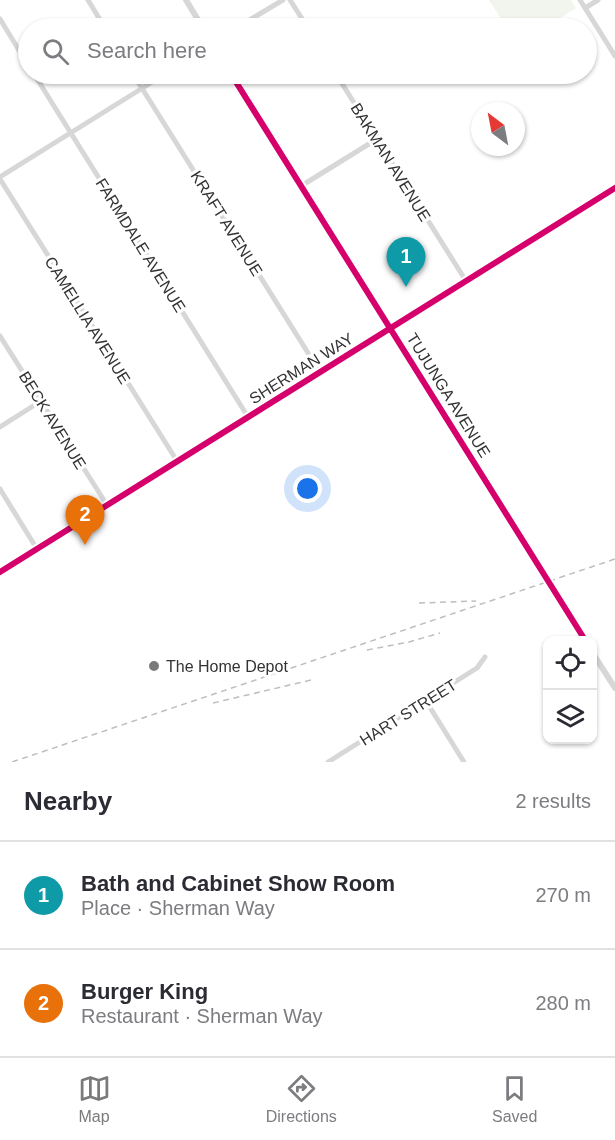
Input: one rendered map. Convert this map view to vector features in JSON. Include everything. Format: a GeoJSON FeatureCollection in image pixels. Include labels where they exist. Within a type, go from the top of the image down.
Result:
{"type":"FeatureCollection","features":[{"type":"Feature","properties":{"kind":"main road","name":"SHERMAN WAY"},"geometry":{"type":"LineString","coordinates":[[0,572],[615,188]]}},
{"type":"Feature","properties":{"kind":"street"},"geometry":{"type":"LineString","coordinates":[[88,0],[99,18]]}},
{"type":"Feature","properties":{"kind":"street"},"geometry":{"type":"LineString","coordinates":[[186,0],[197,18]]}},
{"type":"Feature","properties":{"kind":"street"},"geometry":{"type":"LineString","coordinates":[[253,18],[283,0]]}},
{"type":"Feature","properties":{"kind":"street"},"geometry":{"type":"LineString","coordinates":[[290,0],[302,18]]}},
{"type":"Feature","properties":{"kind":"street"},"geometry":{"type":"LineString","coordinates":[[580,0],[591,18]]}},
{"type":"Feature","properties":{"kind":"street"},"geometry":{"type":"LineString","coordinates":[[585,8],[598,0]]}},
{"type":"Feature","properties":{"kind":"street"},"geometry":{"type":"LineString","coordinates":[[0,19],[18,49]]}},
{"type":"Feature","properties":{"kind":"street"},"geometry":{"type":"LineString","coordinates":[[597,27],[615,56]]}},
{"type":"Feature","properties":{"kind":"street","name":"FARMDALE AVENUE"},"geometry":{"type":"LineString","coordinates":[[40,84],[248,417]]}},
{"type":"Feature","properties":{"kind":"street","name":"KRAFT AVENUE"},"geometry":{"type":"LineString","coordinates":[[140,84],[320,372]]}},
{"type":"Feature","properties":{"kind":"street"},"geometry":{"type":"LineString","coordinates":[[0,178],[149,84]]}},
{"type":"Feature","properties":{"kind":"street","name":"TUJUNGA AVENUE"},"geometry":{"type":"LineString","coordinates":[[237,84],[583,636]]}},
{"type":"Feature","properties":{"kind":"street","name":"BAKMAN AVENUE"},"geometry":{"type":"LineString","coordinates":[[342,84],[466,281]]}},
{"type":"Feature","properties":{"kind":"street"},"geometry":{"type":"LineString","coordinates":[[301,186],[377,139]]}},
{"type":"Feature","properties":{"kind":"street","name":"CAMELLIA AVENUE"},"geometry":{"type":"LineString","coordinates":[[0,178],[177,461]]}},
{"type":"Feature","properties":{"kind":"street","name":"BECK AVENUE"},"geometry":{"type":"LineString","coordinates":[[1,340],[107,505]]}},
{"type":"Feature","properties":{"kind":"street"},"geometry":{"type":"LineString","coordinates":[[0,427],[41,401]]}},
{"type":"Feature","properties":{"kind":"street"},"geometry":{"type":"LineString","coordinates":[[0,489],[36,549]]}},
{"type":"Feature","properties":{"kind":"street","name":"HART STREET"},"geometry":{"type":"LineString","coordinates":[[328,762],[477,669],[485,657]]}},
{"type":"Feature","properties":{"kind":"street"},"geometry":{"type":"LineString","coordinates":[[597,660],[615,688]]}},
{"type":"Feature","properties":{"kind":"street"},"geometry":{"type":"LineString","coordinates":[[426,701],[464,762]]}},
{"type":"Feature","properties":{"kind":"shaded area"},"geometry":{"type":"Polygon","coordinates":[[[489,0],[571,0],[576,8],[560,18],[501,18],[489,0]]]}},
{"type":"Feature","properties":{"kind":"railway"},"geometry":{"type":"LineString","coordinates":[[12,762],[615,559]]}},
{"type":"Feature","properties":{"kind":"railway"},"geometry":{"type":"LineString","coordinates":[[419,603],[476,601]]}},
{"type":"Feature","properties":{"kind":"railway"},"geometry":{"type":"LineString","coordinates":[[367,650],[440,633]]}},
{"type":"Feature","properties":{"kind":"railway"},"geometry":{"type":"LineString","coordinates":[[213,703],[311,680]]}},
{"type":"Feature","properties":{"kind":"cycle path"},"geometry":{"type":"LineString","coordinates":[[237,84],[582,636]]}},
{"type":"Feature","properties":{"kind":"cycle path"},"geometry":{"type":"LineString","coordinates":[[0,572],[615,188]]}},
{"type":"Feature","properties":{"kind":"place","name":"Bath and Cabinet Show Room"},"geometry":{"type":"Point","coordinates":[406,287]}},
{"type":"Feature","properties":{"kind":"place","name":"Burger King"},"geometry":{"type":"Point","coordinates":[85,545]}},
{"type":"Feature","properties":{"kind":"place","name":"The Home Depot"},"geometry":{"type":"Point","coordinates":[154,666]}}]}
